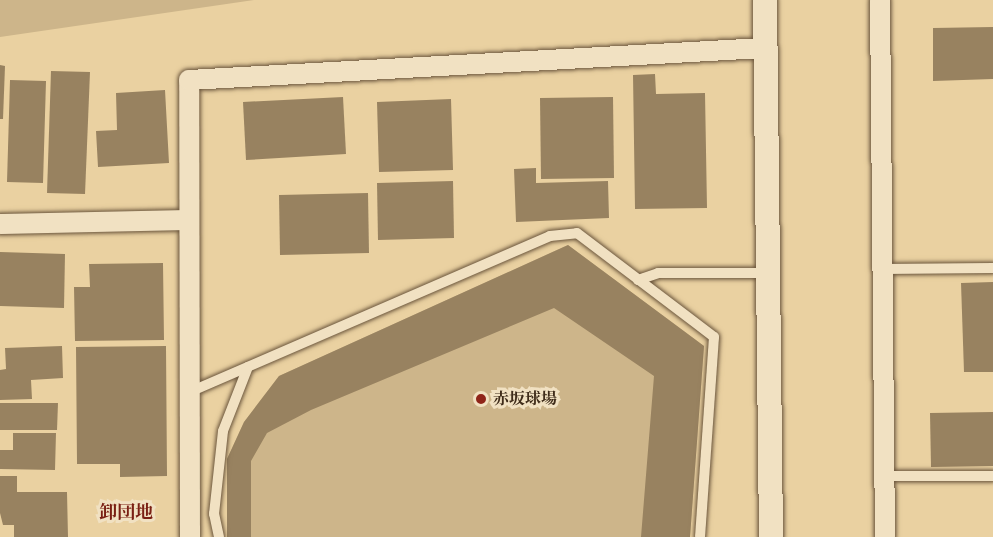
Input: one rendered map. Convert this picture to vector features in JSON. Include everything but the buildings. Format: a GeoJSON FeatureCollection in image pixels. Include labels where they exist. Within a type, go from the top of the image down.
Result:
{"type":"FeatureCollection","features":[{"type":"Feature","properties":{"kind":"street"},"geometry":{"type":"LineString","coordinates":[[765,0],[771,537]]}},
{"type":"Feature","properties":{"kind":"street"},"geometry":{"type":"LineString","coordinates":[[880,0],[885,537]]}},
{"type":"Feature","properties":{"kind":"street"},"geometry":{"type":"LineString","coordinates":[[190,537],[192,391],[189,80],[764,48]]}},
{"type":"Feature","properties":{"kind":"street"},"geometry":{"type":"LineString","coordinates":[[0,224],[189,220]]}},
{"type":"Feature","properties":{"kind":"lane"},"geometry":{"type":"LineString","coordinates":[[192,391],[550,236],[577,233],[714,337],[700,537]]}},
{"type":"Feature","properties":{"kind":"lane"},"geometry":{"type":"LineString","coordinates":[[882,269],[993,268]]}},
{"type":"Feature","properties":{"kind":"lane"},"geometry":{"type":"LineString","coordinates":[[639,280],[658,273],[768,273]]}},
{"type":"Feature","properties":{"kind":"lane"},"geometry":{"type":"LineString","coordinates":[[219,537],[214,514],[223,431],[248,367]]}},
{"type":"Feature","properties":{"kind":"lane"},"geometry":{"type":"LineString","coordinates":[[884,476],[993,476]]}},
{"type":"Feature","properties":{"kind":"shaded area"},"geometry":{"type":"Polygon","coordinates":[[[0,0],[254,0],[0,37],[0,0]]]}},
{"type":"Feature","properties":{"kind":"shaded area","name":"赤坂球場"},"geometry":{"type":"Polygon","coordinates":[[[568,245],[704,346],[690,537],[227,537],[227,459],[244,422],[279,376],[568,245]]]}},
{"type":"Feature","properties":{"kind":"place","name":"赤坂球場"},"geometry":{"type":"Point","coordinates":[481,399]}},
{"type":"Feature","properties":{"kind":"district","name":"卸団地"},"geometry":{"type":"Point","coordinates":[126,512]}}]}
